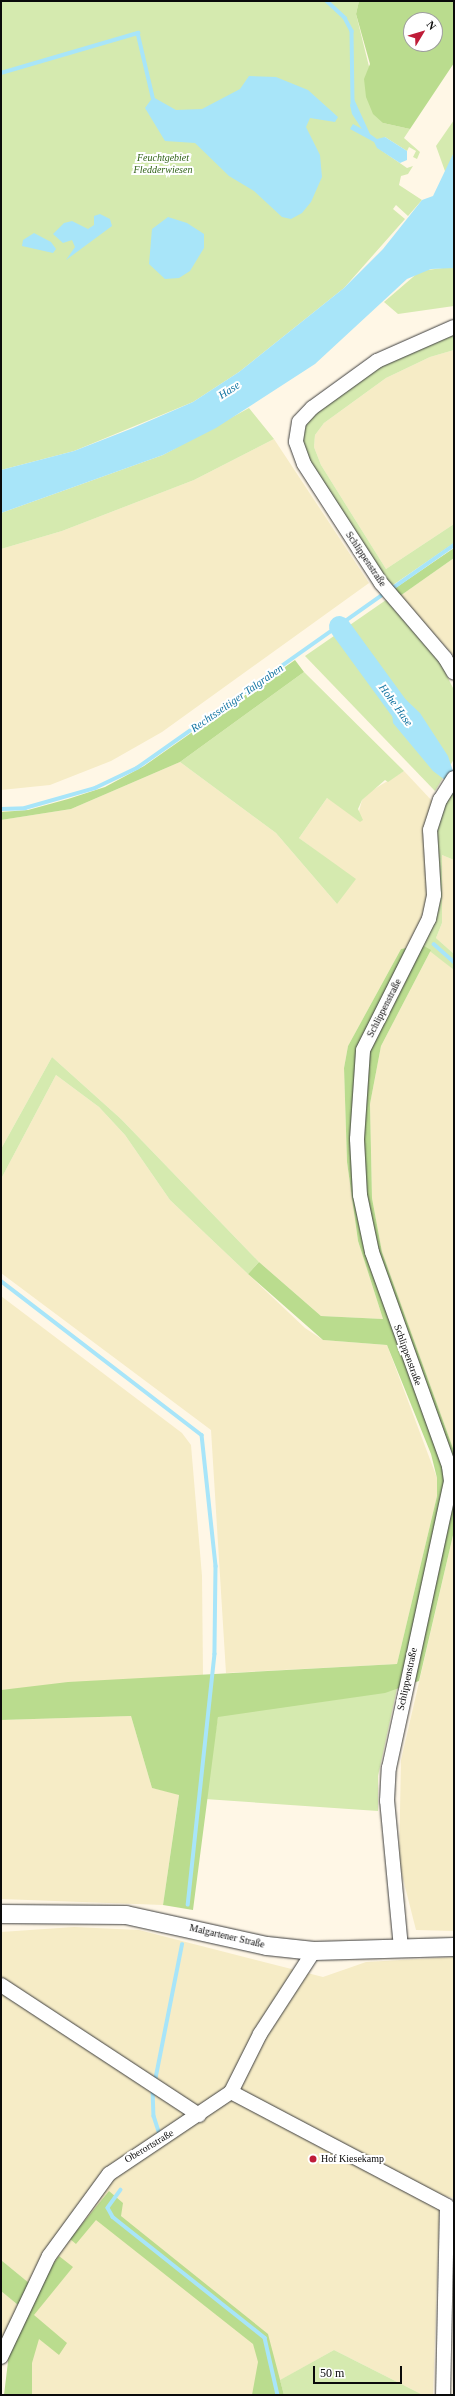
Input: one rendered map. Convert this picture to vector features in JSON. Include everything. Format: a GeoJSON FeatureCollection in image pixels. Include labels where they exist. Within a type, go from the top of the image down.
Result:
{"type":"FeatureCollection","features":[{"type":"Feature","properties":{"kind":"street","name":"Schlippenstraße"},"geometry":{"type":"LineString","coordinates":[[454,327],[377,361],[312,408],[304,417],[297,433],[304,464],[381,583],[445,658],[454,673]]}},
{"type":"Feature","properties":{"kind":"street","name":"Schlippenstraße"},"geometry":{"type":"LineString","coordinates":[[401,1948],[387,1801],[389,1768],[451,1481],[449,1466],[372,1252],[360,1195],[356,1139],[363,1050],[371,1029],[423,935],[432,908],[430,830],[446,790],[454,778]]}},
{"type":"Feature","properties":{"kind":"street","name":"Malgartener Straße"},"geometry":{"type":"LineString","coordinates":[[1,1914],[126,1915],[267,1946],[314,1951],[454,1947]]}},
{"type":"Feature","properties":{"kind":"street","name":"Oberortstraße"},"geometry":{"type":"LineString","coordinates":[[1,2357],[55,2246],[109,2174],[199,2115],[231,2092],[260,2034],[314,1951]]}},
{"type":"Feature","properties":{"kind":"street"},"geometry":{"type":"LineString","coordinates":[[1,1985],[199,2115]]}},
{"type":"Feature","properties":{"kind":"street"},"geometry":{"type":"LineString","coordinates":[[231,2092],[448,2206],[443,2395]]}},
{"type":"Feature","properties":{"kind":"shaded area"},"geometry":{"type":"Polygon","coordinates":[[[454,350],[454,524],[386,569],[321,465],[314,447],[315,435],[324,423],[386,378],[430,357],[454,350]]]}},
{"type":"Feature","properties":{"kind":"shaded area"},"geometry":{"type":"Polygon","coordinates":[[[274,439],[369,583],[162,732],[111,761],[50,785],[1,790],[1,549],[62,531],[194,480],[274,439]]]}},
{"type":"Feature","properties":{"kind":"shaded area"},"geometry":{"type":"Polygon","coordinates":[[[454,558],[454,656],[400,596],[454,558]]]}},
{"type":"Feature","properties":{"kind":"shaded area"},"geometry":{"type":"Polygon","coordinates":[[[180,762],[276,833],[337,904],[322,855],[299,838],[327,798],[358,815],[362,800],[371,791],[404,771],[434,803],[427,903],[412,947],[401,949],[348,1046],[344,1068],[347,1162],[358,1241],[383,1319],[321,1316],[259,1262],[121,1119],[52,1057],[1,1149],[1,820],[71,809],[180,762]]]}},
{"type":"Feature","properties":{"kind":"shaded area"},"geometry":{"type":"Polygon","coordinates":[[[442,855],[454,860],[454,954],[436,938],[442,923],[442,855]]]}},
{"type":"Feature","properties":{"kind":"shaded area"},"geometry":{"type":"Polygon","coordinates":[[[431,950],[454,970],[454,1451],[382,1252],[372,1198],[370,1104],[381,1046],[431,950]]]}},
{"type":"Feature","properties":{"kind":"shaded area"},"geometry":{"type":"Polygon","coordinates":[[[56,1075],[99,1107],[125,1135],[170,1200],[305,1328],[323,1340],[387,1345],[437,1478],[437,1496],[397,1664],[226,1673],[211,1430],[1,1273],[1,1179],[56,1075]]]}},
{"type":"Feature","properties":{"kind":"shaded area"},"geometry":{"type":"Polygon","coordinates":[[[1,1296],[182,1433],[191,1445],[202,1576],[203,1675],[1,1690],[1,1296]]]}},
{"type":"Feature","properties":{"kind":"shaded area"},"geometry":{"type":"Polygon","coordinates":[[[454,1531],[454,1931],[416,1930],[399,1863],[401,1760],[454,1531]]]}},
{"type":"Feature","properties":{"kind":"shaded area"},"geometry":{"type":"Polygon","coordinates":[[[131,1716],[152,1788],[179,1794],[163,1905],[1,1899],[1,1720],[131,1716]]]}},
{"type":"Feature","properties":{"kind":"shaded area"},"geometry":{"type":"Polygon","coordinates":[[[74,1927],[139,1930],[323,1977],[366,1962],[454,1957],[454,2198],[440,2195],[433,2395],[423,2395],[334,2350],[268,2387],[270,2395],[13,2395],[4,2338],[1,2343],[1,2291],[18,2305],[29,2283],[1,2260],[1,1932],[74,1927]]]}},
{"type":"Feature","properties":{"kind":"green space","name":"Feuchtgebiet Fledderwiesen"},"geometry":{"type":"Polygon","coordinates":[[[1,1],[359,1],[356,14],[383,123],[410,129],[404,138],[420,152],[417,159],[413,157],[416,151],[409,147],[407,151],[385,137],[378,148],[407,168],[413,166],[408,174],[401,176],[399,185],[422,200],[408,216],[396,205],[393,209],[405,219],[344,288],[239,372],[193,402],[74,451],[1,470],[1,1]]]}},
{"type":"Feature","properties":{"kind":"green space"},"geometry":{"type":"Polygon","coordinates":[[[359,1],[454,1],[454,63],[410,129],[383,123],[373,114],[366,97],[364,79],[370,64],[356,14],[359,1]]]}},
{"type":"Feature","properties":{"kind":"green space"},"geometry":{"type":"Polygon","coordinates":[[[454,120],[454,152],[446,174],[436,146],[454,120]]]}},
{"type":"Feature","properties":{"kind":"green space"},"geometry":{"type":"Polygon","coordinates":[[[450,267],[454,268],[454,306],[398,314],[384,302],[420,271],[450,267]]]}},
{"type":"Feature","properties":{"kind":"green space"},"geometry":{"type":"Polygon","coordinates":[[[454,331],[454,350],[430,357],[386,378],[324,423],[315,435],[314,447],[321,465],[386,569],[454,524],[454,543],[390,587],[302,449],[303,433],[310,417],[384,361],[454,331]]]}},
{"type":"Feature","properties":{"kind":"green space"},"geometry":{"type":"Polygon","coordinates":[[[249,408],[274,439],[194,480],[62,531],[1,549],[1,513],[163,455],[249,408]]]}},
{"type":"Feature","properties":{"kind":"green space"},"geometry":{"type":"Polygon","coordinates":[[[454,548],[454,558],[400,596],[394,589],[454,548]]]}},
{"type":"Feature","properties":{"kind":"green space"},"geometry":{"type":"Polygon","coordinates":[[[386,600],[441,664],[454,690],[454,759],[435,791],[305,656],[386,600]]]}},
{"type":"Feature","properties":{"kind":"green space"},"geometry":{"type":"Polygon","coordinates":[[[295,660],[304,672],[180,762],[71,809],[1,820],[1,812],[28,810],[68,799],[105,787],[144,766],[295,660]]]}},
{"type":"Feature","properties":{"kind":"green space"},"geometry":{"type":"Polygon","coordinates":[[[304,672],[404,771],[388,782],[385,780],[362,800],[358,809],[363,820],[360,822],[327,798],[299,838],[356,879],[337,904],[276,833],[180,762],[304,672]]]}},
{"type":"Feature","properties":{"kind":"green space"},"geometry":{"type":"Polygon","coordinates":[[[453,790],[454,860],[442,855],[442,923],[436,938],[454,954],[454,970],[422,945],[436,824],[441,807],[453,790]]]}},
{"type":"Feature","properties":{"kind":"green space"},"geometry":{"type":"Polygon","coordinates":[[[422,945],[431,950],[381,1046],[370,1104],[372,1198],[382,1252],[454,1451],[454,1531],[419,1681],[385,1693],[218,1717],[193,1910],[163,1905],[179,1795],[152,1788],[131,1716],[1,1720],[1,1690],[68,1682],[397,1664],[437,1496],[437,1478],[431,1454],[387,1345],[323,1340],[248,1274],[259,1262],[321,1316],[383,1319],[358,1241],[347,1162],[344,1068],[348,1046],[401,949],[422,945]]]}},
{"type":"Feature","properties":{"kind":"green space"},"geometry":{"type":"Polygon","coordinates":[[[52,1057],[121,1119],[259,1262],[248,1274],[170,1200],[125,1135],[99,1107],[56,1075],[1,1179],[1,1149],[52,1057]]]}},
{"type":"Feature","properties":{"kind":"green space"},"geometry":{"type":"Polygon","coordinates":[[[397,1688],[378,1776],[378,1811],[205,1799],[218,1716],[397,1688]]]}},
{"type":"Feature","properties":{"kind":"green space"},"geometry":{"type":"Polygon","coordinates":[[[109,2191],[123,2203],[121,2216],[268,2334],[284,2395],[252,2395],[258,2362],[253,2344],[96,2220],[76,2244],[70,2239],[109,2191]]]}},
{"type":"Feature","properties":{"kind":"green space"},"geometry":{"type":"Polygon","coordinates":[[[59,2256],[73,2267],[34,2315],[67,2343],[59,2355],[39,2339],[32,2363],[32,2395],[4,2395],[10,2345],[46,2274],[59,2256]]]}},
{"type":"Feature","properties":{"kind":"green space"},"geometry":{"type":"Polygon","coordinates":[[[1,2260],[29,2283],[18,2305],[1,2291],[1,2260]]]}},
{"type":"Feature","properties":{"kind":"green space"},"geometry":{"type":"Polygon","coordinates":[[[334,2350],[423,2395],[284,2395],[280,2380],[334,2350]]]}},
{"type":"Feature","properties":{"kind":"water"},"geometry":{"type":"Polygon","coordinates":[[[249,76],[276,77],[308,90],[338,117],[335,122],[310,118],[306,127],[320,155],[322,177],[311,202],[302,213],[291,219],[282,217],[254,191],[229,176],[195,143],[165,141],[145,108],[153,97],[176,110],[202,109],[240,89],[249,76]]]}},
{"type":"Feature","properties":{"kind":"water"},"geometry":{"type":"Polygon","coordinates":[[[354,99],[370,134],[377,139],[385,137],[407,151],[407,160],[400,163],[377,148],[374,142],[350,129],[353,124],[362,129],[352,114],[350,105],[354,99]]]}},
{"type":"Feature","properties":{"kind":"water","name":"Hase"},"geometry":{"type":"Polygon","coordinates":[[[454,152],[454,268],[431,269],[407,279],[315,364],[216,428],[163,455],[1,513],[1,470],[74,451],[133,428],[193,402],[239,372],[344,288],[383,249],[422,200],[433,196],[454,152]]]}},
{"type":"Feature","properties":{"kind":"water"},"geometry":{"type":"Polygon","coordinates":[[[100,214],[110,219],[112,226],[66,260],[75,247],[72,240],[63,243],[53,234],[64,223],[72,221],[88,229],[94,225],[94,216],[100,214]]]}},
{"type":"Feature","properties":{"kind":"water"},"geometry":{"type":"Polygon","coordinates":[[[168,217],[187,223],[204,234],[204,248],[190,271],[179,278],[165,279],[149,264],[152,229],[168,217]]]}},
{"type":"Feature","properties":{"kind":"water"},"geometry":{"type":"Polygon","coordinates":[[[34,233],[51,242],[56,249],[53,253],[22,246],[23,240],[34,233]]]}},
{"type":"Feature","properties":{"kind":"water"},"geometry":{"type":"Polygon","coordinates":[[[401,695],[420,713],[448,756],[454,774],[454,797],[445,780],[433,771],[393,723],[391,701],[401,695]]]}},
{"type":"Feature","properties":{"kind":"waterway"},"geometry":{"type":"LineString","coordinates":[[327,1],[345,18],[352,31],[353,106]]}},
{"type":"Feature","properties":{"kind":"waterway"},"geometry":{"type":"LineString","coordinates":[[1,73],[138,33],[153,97]]}},
{"type":"Feature","properties":{"kind":"waterway","name":"Rechtsseitiger Talgraben"},"geometry":{"type":"LineString","coordinates":[[390,590],[454,545]]}},
{"type":"Feature","properties":{"kind":"waterway","name":"Rechtsseitiger Talgraben"},"geometry":{"type":"LineString","coordinates":[[1,809],[25,808],[95,788],[137,768],[385,593]]}},
{"type":"Feature","properties":{"kind":"waterway","name":"Hohe Hase"},"geometry":{"type":"LineString","coordinates":[[339,626],[409,722]]}},
{"type":"Feature","properties":{"kind":"waterway"},"geometry":{"type":"LineString","coordinates":[[434,944],[454,962]]}},
{"type":"Feature","properties":{"kind":"waterway"},"geometry":{"type":"LineString","coordinates":[[1,1281],[202,1435],[216,1566],[215,1654],[188,1905]]}},
{"type":"Feature","properties":{"kind":"waterway"},"geometry":{"type":"LineString","coordinates":[[155,2081],[182,1945]]}},
{"type":"Feature","properties":{"kind":"waterway"},"geometry":{"type":"LineString","coordinates":[[153,2089],[154,2116],[159,2131]]}},
{"type":"Feature","properties":{"kind":"waterway"},"geometry":{"type":"LineString","coordinates":[[121,2190],[108,2208],[113,2217],[265,2338],[278,2395]]}},
{"type":"Feature","properties":{"kind":"place","name":"Hof Kiesekamp"},"geometry":{"type":"Point","coordinates":[313,2159]}}]}
